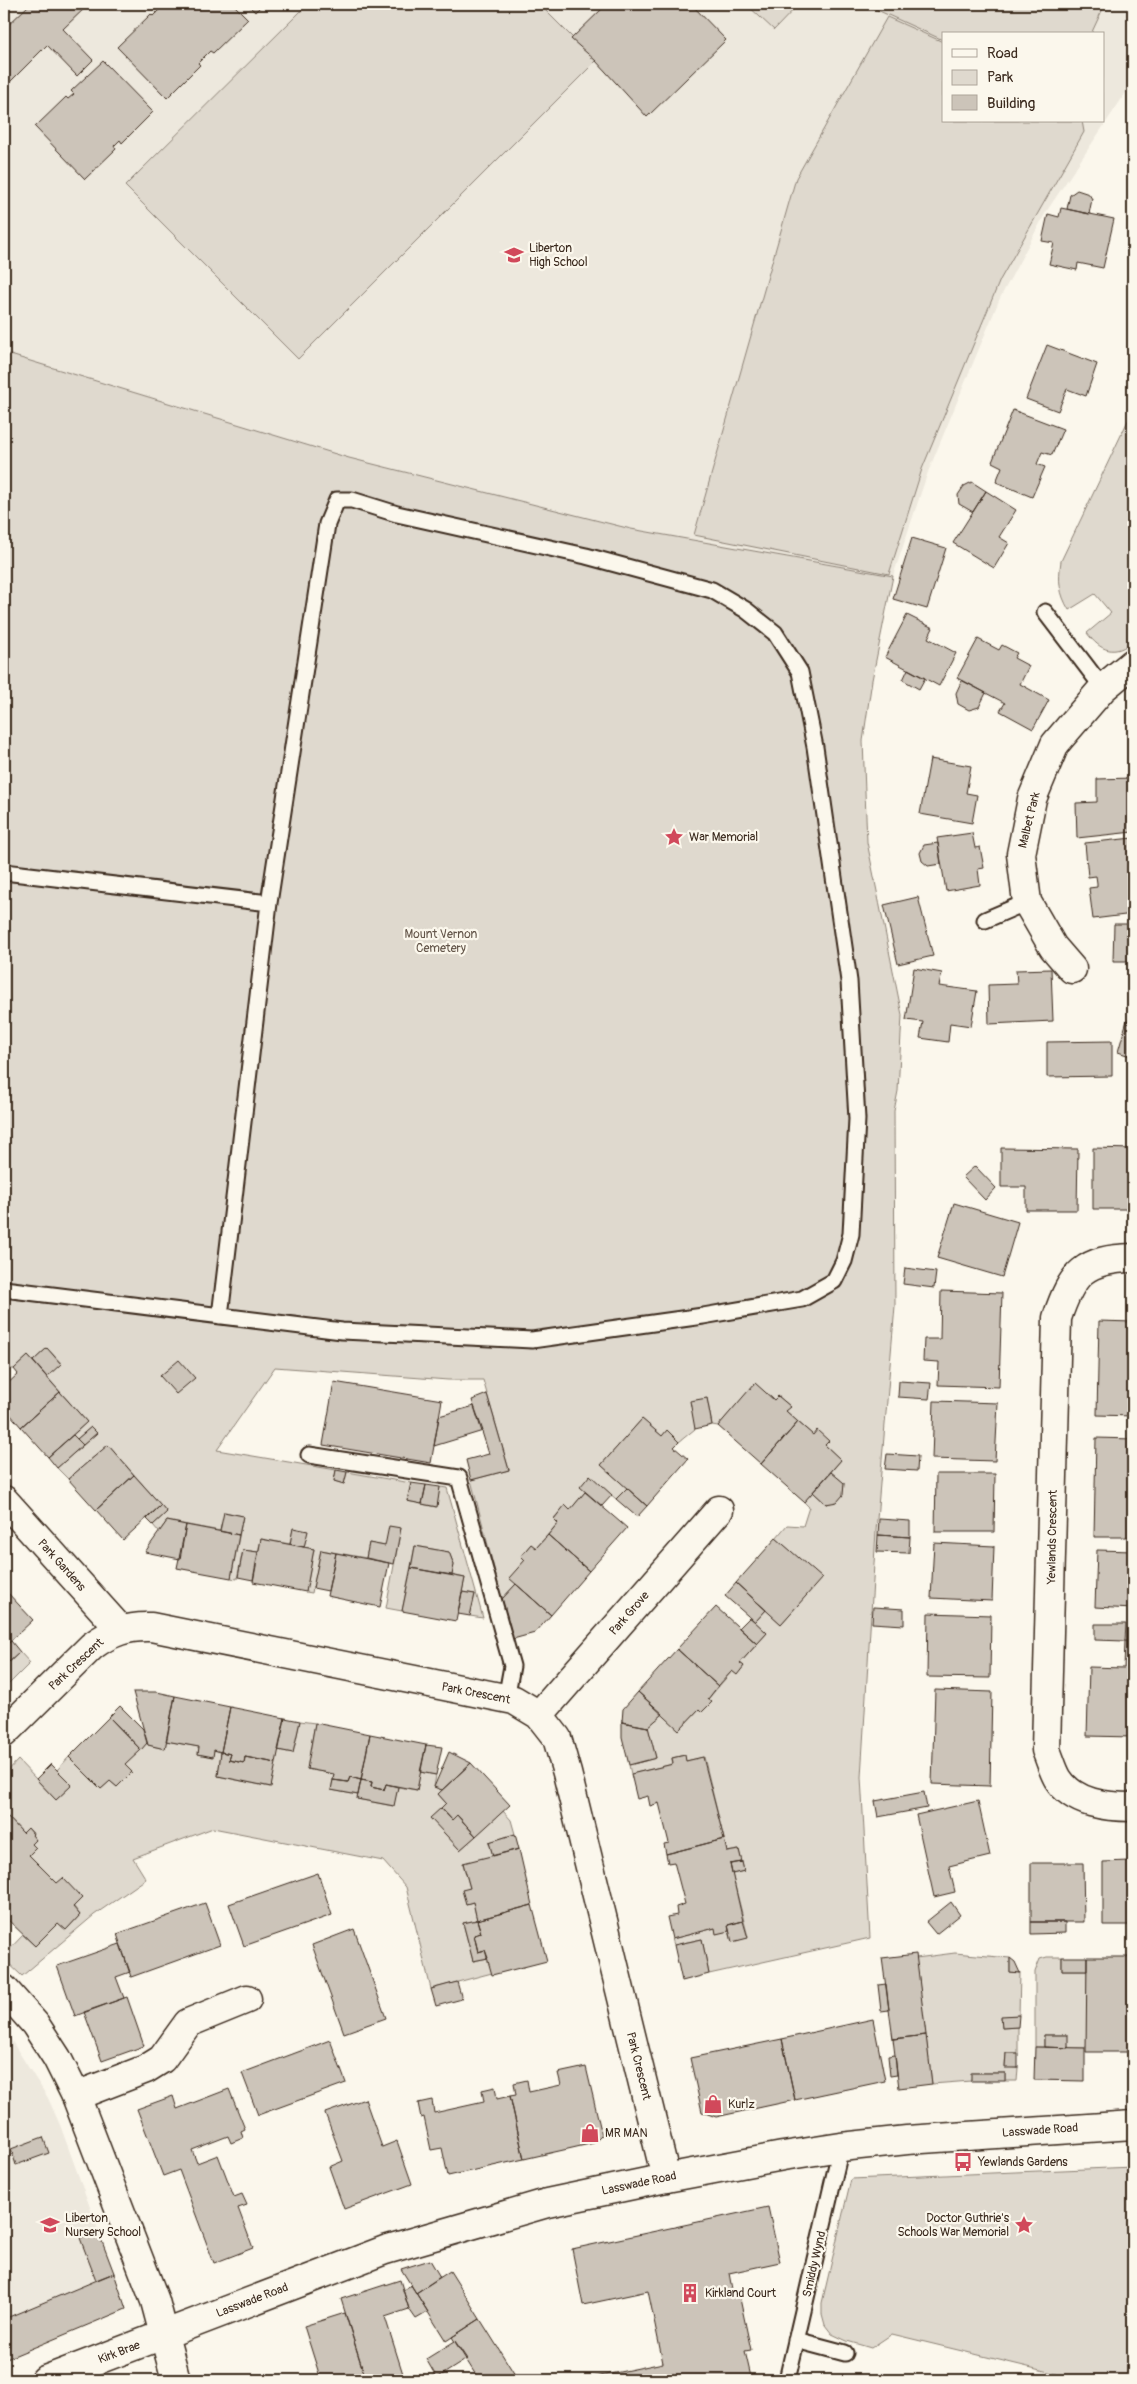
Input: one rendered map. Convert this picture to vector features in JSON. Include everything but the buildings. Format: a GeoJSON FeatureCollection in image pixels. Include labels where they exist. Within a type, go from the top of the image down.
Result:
{"type":"FeatureCollection","features":[{"type":"Feature","properties":{"kind":"street","name":"Malbet Park"},"geometry":{"type":"LineString","coordinates":[[1072,969],[1053,947],[1027,902],[1021,854],[1032,799],[1055,744],[1103,688],[1133,663]]}},
{"type":"Feature","properties":{"kind":"street","name":"Yewlands Crescent"},"geometry":{"type":"LineString","coordinates":[[1133,1258],[1107,1258],[1082,1270],[1066,1292],[1057,1318],[1046,1750],[1059,1780],[1080,1798],[1108,1807],[1133,1807]]}},
{"type":"Feature","properties":{"kind":"street","name":"Park Gardens"},"geometry":{"type":"LineString","coordinates":[[4,1500],[120,1630]]}},
{"type":"Feature","properties":{"kind":"street","name":"Park Grove"},"geometry":{"type":"LineString","coordinates":[[539,1716],[719,1510]]}},
{"type":"Feature","properties":{"kind":"street","name":"Park Crescent"},"geometry":{"type":"LineString","coordinates":[[4,1733],[92,1646],[105,1636],[120,1630],[151,1627],[514,1700],[539,1716],[557,1738],[565,1765],[666,2178]]}},
{"type":"Feature","properties":{"kind":"street"},"geometry":{"type":"LineString","coordinates":[[4,1989],[35,2024],[57,2058],[76,2096],[155,2301],[176,2380]]}},
{"type":"Feature","properties":{"kind":"street"},"geometry":{"type":"LineString","coordinates":[[76,2096],[146,2070],[162,2059],[188,2024],[247,1999]]}},
{"type":"Feature","properties":{"kind":"street","name":"Lasswade Road"},"geometry":{"type":"LineString","coordinates":[[165,2334],[385,2250],[547,2203],[666,2178],[784,2156],[841,2148],[907,2140],[1133,2124]]}},
{"type":"Feature","properties":{"kind":"street","name":"Kirk Brae"},"geometry":{"type":"LineString","coordinates":[[45,2380],[165,2334]]}},
{"type":"Feature","properties":{"kind":"lane"},"geometry":{"type":"LineString","coordinates":[[4,1289],[220,1316],[342,1331],[532,1340],[703,1316],[802,1299],[834,1281],[844,1261],[851,1234],[857,1119],[849,981],[815,747],[800,672],[775,633],[746,610],[712,590],[595,558],[397,514],[352,500],[337,500],[326,524],[269,903],[220,1316]]}},
{"type":"Feature","properties":{"kind":"lane"},"geometry":{"type":"LineString","coordinates":[[1044,612],[1103,688]]}},
{"type":"Feature","properties":{"kind":"lane"},"geometry":{"type":"LineString","coordinates":[[4,872],[269,903]]}},
{"type":"Feature","properties":{"kind":"lane"},"geometry":{"type":"LineString","coordinates":[[985,920],[1027,902]]}},
{"type":"Feature","properties":{"kind":"lane"},"geometry":{"type":"LineString","coordinates":[[309,1455],[459,1478],[512,1666],[506,1699]]}},
{"type":"Feature","properties":{"kind":"lane","name":"Smiddy Wynd"},"geometry":{"type":"LineString","coordinates":[[787,2380],[841,2148]]}},
{"type":"Feature","properties":{"kind":"lane"},"geometry":{"type":"LineString","coordinates":[[796,2340],[845,2353]]}},
{"type":"Feature","properties":{"kind":"shaded area","name":"Liberton High School"},"geometry":{"type":"Polygon","coordinates":[[[4,4],[1133,4],[1133,82],[1046,212],[1000,298],[928,472],[893,576],[631,529],[349,458],[4,353],[4,4]]]}},
{"type":"Feature","properties":{"kind":"shaded area","name":"Liberton Nursery School"},"geometry":{"type":"Polygon","coordinates":[[[4,2029],[48,2098],[60,2125],[114,2273],[4,2319],[4,2029]]]}},
{"type":"Feature","properties":{"kind":"green space"},"geometry":{"type":"Polygon","coordinates":[[[308,4],[539,4],[596,61],[298,359],[125,186],[308,4]]]}},
{"type":"Feature","properties":{"kind":"green space"},"geometry":{"type":"Polygon","coordinates":[[[746,4],[799,4],[774,30],[746,4]]]}},
{"type":"Feature","properties":{"kind":"green space"},"geometry":{"type":"Polygon","coordinates":[[[864,4],[1105,4],[1092,32],[942,32],[942,40],[864,4]]]}},
{"type":"Feature","properties":{"kind":"green space"},"geometry":{"type":"Polygon","coordinates":[[[887,17],[942,42],[942,122],[1082,122],[1084,132],[1000,280],[922,469],[889,574],[694,535],[796,178],[887,17]]]}},
{"type":"Feature","properties":{"kind":"green space","name":"Mount Vernon Cemetery"},"geometry":{"type":"Polygon","coordinates":[[[4,353],[349,458],[631,529],[893,576],[872,680],[863,741],[867,842],[902,1015],[898,1091],[894,1111],[895,1306],[876,1531],[861,1777],[870,1938],[709,1974],[702,1939],[674,1945],[672,1939],[715,1928],[729,1931],[732,1942],[748,1937],[732,1874],[744,1871],[739,1850],[727,1852],[704,1757],[686,1761],[684,1755],[672,1758],[673,1764],[631,1774],[629,1765],[656,1758],[648,1727],[663,1714],[680,1729],[699,1709],[702,1712],[712,1702],[708,1699],[732,1671],[737,1674],[744,1666],[740,1663],[767,1633],[755,1622],[766,1610],[781,1624],[821,1578],[776,1538],[787,1525],[803,1526],[809,1507],[804,1502],[813,1492],[826,1504],[840,1498],[844,1483],[831,1472],[841,1460],[825,1445],[817,1430],[813,1435],[786,1411],[790,1406],[778,1396],[774,1400],[755,1384],[718,1426],[712,1425],[707,1398],[695,1429],[679,1442],[667,1431],[662,1436],[642,1419],[601,1465],[627,1488],[616,1499],[590,1476],[585,1492],[570,1510],[565,1506],[554,1518],[558,1523],[536,1548],[531,1544],[521,1556],[525,1560],[516,1584],[502,1599],[471,1480],[509,1470],[483,1380],[448,1380],[275,1367],[217,1450],[336,1470],[334,1481],[344,1484],[347,1472],[411,1483],[407,1501],[436,1507],[440,1487],[447,1488],[483,1618],[470,1616],[475,1594],[462,1592],[465,1578],[452,1575],[454,1565],[449,1552],[415,1546],[402,1611],[386,1608],[401,1528],[385,1546],[369,1543],[366,1558],[321,1550],[312,1593],[306,1592],[314,1549],[304,1547],[307,1531],[293,1529],[290,1544],[261,1539],[258,1552],[243,1550],[237,1579],[231,1578],[243,1516],[225,1512],[220,1531],[167,1521],[159,1532],[153,1525],[167,1512],[108,1445],[68,1479],[57,1468],[97,1433],[91,1427],[77,1439],[73,1435],[87,1422],[47,1377],[61,1363],[47,1348],[33,1361],[28,1356],[14,1369],[4,1369],[4,353]]]}},
{"type":"Feature","properties":{"kind":"green space"},"geometry":{"type":"Polygon","coordinates":[[[1133,410],[1133,641],[1120,649],[1108,650],[1097,644],[1087,633],[1111,613],[1095,594],[1069,610],[1061,592],[1060,568],[1061,561],[1133,410]]]}},
{"type":"Feature","properties":{"kind":"green space"},"geometry":{"type":"Polygon","coordinates":[[[20,1652],[30,1663],[4,1689],[4,1656],[10,1662],[20,1652]]]}},
{"type":"Feature","properties":{"kind":"green space"},"geometry":{"type":"Polygon","coordinates":[[[300,1721],[315,1723],[307,1769],[334,1774],[331,1790],[358,1795],[357,1799],[393,1806],[398,1787],[417,1790],[420,1772],[436,1775],[434,1787],[442,1790],[438,1794],[446,1803],[431,1818],[460,1850],[503,1811],[511,1820],[515,1834],[489,1842],[493,1856],[463,1864],[470,1888],[466,1904],[473,1902],[477,1920],[463,1923],[473,1961],[488,1958],[492,1973],[431,1989],[406,1887],[383,1861],[213,1828],[133,1858],[146,1879],[94,1915],[22,1976],[4,1959],[4,1955],[23,1935],[35,1946],[58,1923],[66,1930],[80,1915],[57,1883],[29,1856],[35,1848],[32,1844],[36,1840],[32,1835],[33,1833],[28,1828],[23,1833],[4,1813],[4,1775],[18,1760],[56,1800],[72,1785],[57,1770],[69,1757],[101,1789],[110,1781],[117,1787],[132,1772],[125,1765],[147,1743],[148,1745],[165,1749],[166,1741],[199,1747],[198,1754],[212,1757],[214,1750],[221,1752],[218,1776],[270,1787],[278,1750],[293,1753],[300,1721]]]}},
{"type":"Feature","properties":{"kind":"green space"},"geometry":{"type":"Polygon","coordinates":[[[955,1953],[1010,1958],[1010,1972],[1020,1973],[1019,2015],[1001,2017],[1002,2028],[1018,2027],[1018,2053],[1006,2053],[1005,2067],[1018,2068],[1017,2081],[1005,2081],[1005,2073],[972,2073],[971,2081],[932,2084],[916,1958],[955,1953]]]}},
{"type":"Feature","properties":{"kind":"green space"},"geometry":{"type":"Polygon","coordinates":[[[1062,1957],[1062,1970],[1087,1970],[1087,2045],[1085,2048],[1068,2048],[1067,2035],[1044,2035],[1044,2047],[1035,2047],[1035,1972],[1040,1959],[1062,1957]]]}},
{"type":"Feature","properties":{"kind":"green space"},"geometry":{"type":"Polygon","coordinates":[[[1133,2167],[1133,2380],[1062,2380],[1057,2374],[892,2334],[871,2348],[847,2341],[832,2334],[825,2325],[822,2303],[851,2179],[1133,2167]]]}},
{"type":"Feature","properties":{"kind":"place","name":"Liberton High School"},"geometry":{"type":"Point","coordinates":[514,255]}},
{"type":"Feature","properties":{"kind":"place","name":"War Memorial"},"geometry":{"type":"Point","coordinates":[674,837]}},
{"type":"Feature","properties":{"kind":"place","name":"Kurlz"},"geometry":{"type":"Point","coordinates":[713,2104]}},
{"type":"Feature","properties":{"kind":"place","name":"MR MAN"},"geometry":{"type":"Point","coordinates":[590,2133]}},
{"type":"Feature","properties":{"kind":"place","name":"Yewlands Gardens"},"geometry":{"type":"Point","coordinates":[963,2162]}},
{"type":"Feature","properties":{"kind":"place","name":"Liberton Nursery School"},"geometry":{"type":"Point","coordinates":[50,2225]}},
{"type":"Feature","properties":{"kind":"place","name":"Doctor Guthrie's Schools War Memorial"},"geometry":{"type":"Point","coordinates":[1024,2225]}},
{"type":"Feature","properties":{"kind":"place","name":"Kirkland Court"},"geometry":{"type":"Point","coordinates":[690,2293]}}]}
